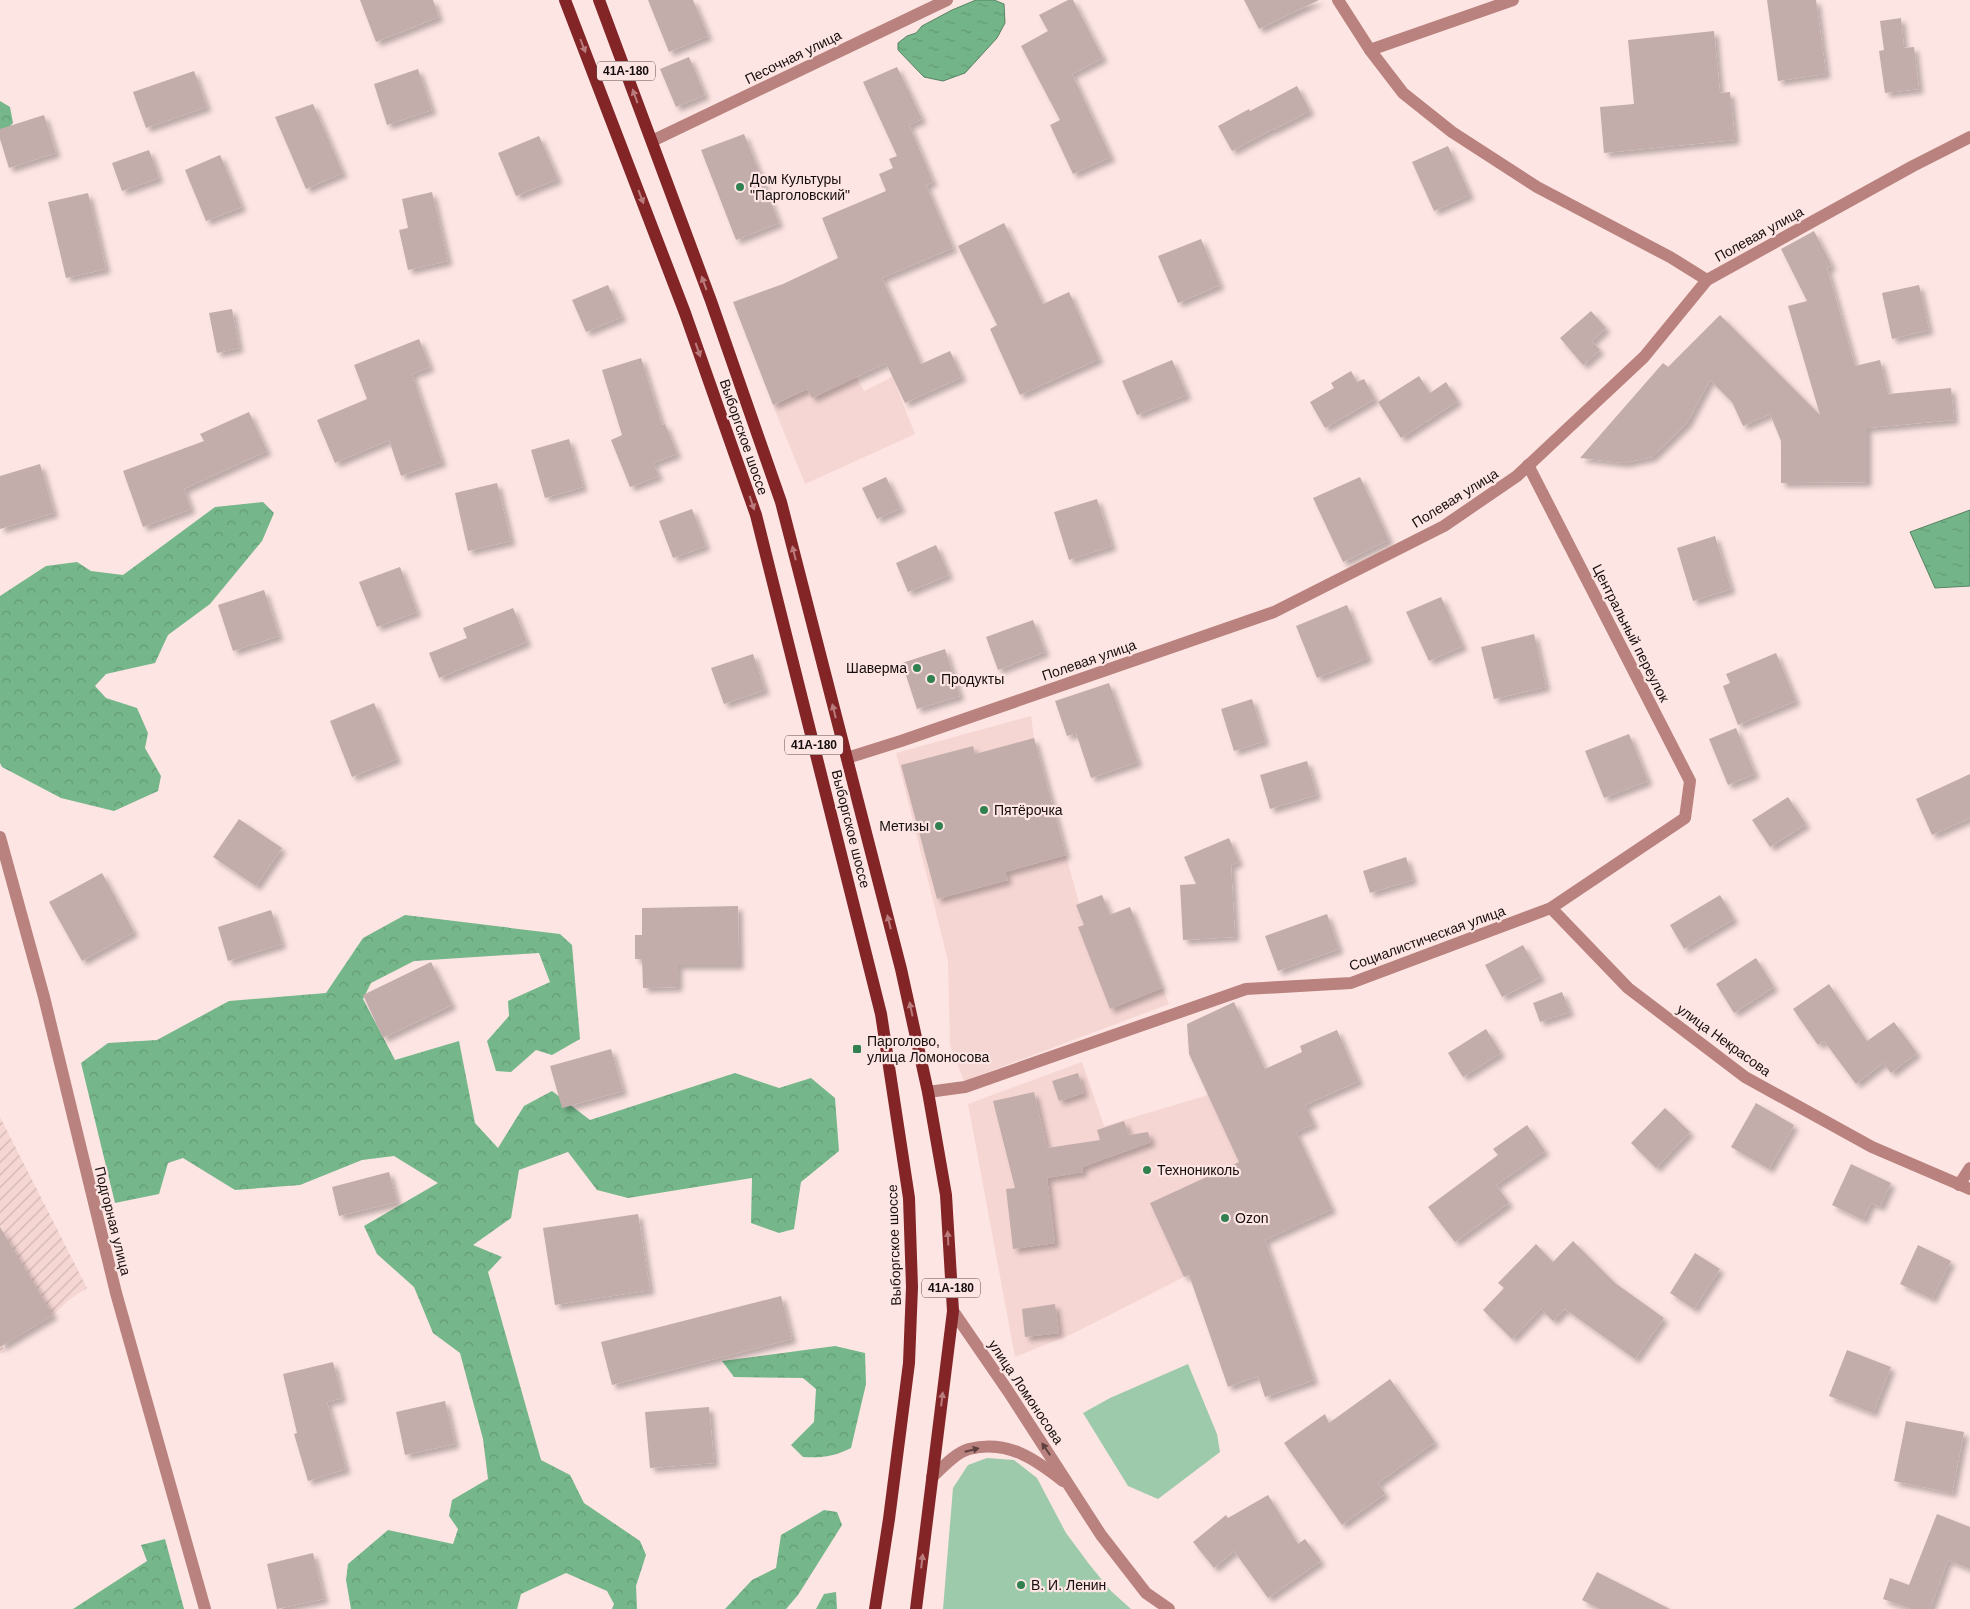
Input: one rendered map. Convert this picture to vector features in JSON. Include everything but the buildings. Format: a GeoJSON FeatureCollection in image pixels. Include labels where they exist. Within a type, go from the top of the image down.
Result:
{"type":"FeatureCollection","features":[{"type":"Feature","properties":{"kind":"main road","name":"Выборгское шоссе"},"geometry":{"type":"LineString","coordinates":[[565,0],[685,312],[756,515],[881,1014],[910,1198],[912,1287],[909,1363],[889,1519],[875,1609]]}},
{"type":"Feature","properties":{"kind":"main road","name":"Выборгское шоссе"},"geometry":{"type":"LineString","coordinates":[[599,0],[711,301],[781,502],[911,1008],[928,1092],[946,1195],[953,1311],[916,1609]]}},
{"type":"Feature","properties":{"kind":"street","name":"Песочная улица"},"geometry":{"type":"LineString","coordinates":[[652,142],[946,0]]}},
{"type":"Feature","properties":{"kind":"street"},"geometry":{"type":"LineString","coordinates":[[1338,0],[1370,50],[1403,93],[1452,132],[1537,187],[1670,257],[1707,280]]}},
{"type":"Feature","properties":{"kind":"street"},"geometry":{"type":"LineString","coordinates":[[1370,50],[1513,0]]}},
{"type":"Feature","properties":{"kind":"street","name":"Полевая улица"},"geometry":{"type":"LineString","coordinates":[[847,758],[1274,612],[1444,526],[1517,476],[1644,357],[1707,280],[1913,166],[1970,137]]}},
{"type":"Feature","properties":{"kind":"street","name":"Центральный переулок"},"geometry":{"type":"LineString","coordinates":[[1528,465],[1690,782],[1685,818]]}},
{"type":"Feature","properties":{"kind":"street","name":"Социалистическая улица"},"geometry":{"type":"LineString","coordinates":[[928,1092],[965,1087],[1246,989],[1351,983],[1551,908],[1685,818]]}},
{"type":"Feature","properties":{"kind":"street","name":"Подгорная улица"},"geometry":{"type":"LineString","coordinates":[[0,837],[44,997],[116,1293],[205,1609]]}},
{"type":"Feature","properties":{"kind":"street","name":"улица Некрасова"},"geometry":{"type":"LineString","coordinates":[[1551,908],[1628,988],[1744,1077],[1872,1147],[1965,1187],[1970,1168]]}},
{"type":"Feature","properties":{"kind":"street","name":"улица Ломоносова"},"geometry":{"type":"LineString","coordinates":[[953,1311],[1073,1489],[1101,1535],[1146,1593],[1169,1609]]}},
{"type":"Feature","properties":{"kind":"street","name":"улица Ломоносова"},"geometry":{"type":"LineString","coordinates":[[932,1477],[950,1461],[968,1449],[1000,1446],[1034,1459],[1073,1489]]}},
{"type":"Feature","properties":{"kind":"shaded area"},"geometry":{"type":"Polygon","coordinates":[[[856,377],[864,391],[892,377],[915,434],[805,484],[773,405],[807,389],[856,377]]]}},
{"type":"Feature","properties":{"kind":"shaded area"},"geometry":{"type":"Polygon","coordinates":[[[1031,716],[1034,738],[1079,903],[1102,895],[1110,914],[1130,907],[1169,1004],[964,1081],[950,1045],[948,961],[896,753],[1031,716]]]}},
{"type":"Feature","properties":{"kind":"shaded area","name":"Технониколь"},"geometry":{"type":"Polygon","coordinates":[[[1285,1060],[1314,1124],[1296,1132],[1332,1209],[1184,1277],[1072,1334],[1015,1357],[968,1104],[1082,1062],[1104,1126],[1208,1095],[1285,1060]]]}},
{"type":"Feature","properties":{"kind":"shaded area"},"geometry":{"type":"Polygon","coordinates":[[[0,1117],[87,1288],[70,1299],[53,1315],[2,1346],[5,1352],[0,1354],[0,1117]]]}},
{"type":"Feature","properties":{"kind":"shaded area"},"geometry":{"type":"Polygon","coordinates":[[[1188,1364],[1217,1434],[1220,1452],[1158,1499],[1128,1486],[1083,1413],[1110,1398],[1188,1364]]]}},
{"type":"Feature","properties":{"kind":"shaded area"},"geometry":{"type":"Polygon","coordinates":[[[987,1458],[1014,1460],[1037,1478],[1066,1533],[1111,1591],[1131,1609],[943,1609],[953,1488],[968,1465],[987,1458]]]}},
{"type":"Feature","properties":{"kind":"green space"},"geometry":{"type":"Polygon","coordinates":[[[0,101],[10,107],[13,123],[0,136],[0,101]]]}},
{"type":"Feature","properties":{"kind":"green space"},"geometry":{"type":"Polygon","coordinates":[[[263,502],[274,513],[262,541],[210,604],[168,635],[155,663],[106,674],[95,686],[106,698],[137,708],[148,733],[145,748],[161,776],[158,791],[114,811],[61,798],[2,767],[0,763],[0,596],[46,566],[77,562],[91,571],[123,575],[215,507],[263,502]]]}},
{"type":"Feature","properties":{"kind":"green space"},"geometry":{"type":"Polygon","coordinates":[[[405,915],[560,934],[572,945],[580,1039],[552,1055],[536,1050],[511,1072],[496,1071],[487,1041],[509,1016],[508,1001],[550,982],[539,953],[414,961],[371,983],[363,999],[395,1060],[459,1041],[475,1123],[498,1148],[524,1106],[552,1091],[590,1120],[735,1073],[779,1088],[811,1078],[835,1098],[839,1151],[801,1182],[794,1229],[779,1233],[751,1223],[752,1178],[628,1198],[597,1190],[568,1152],[519,1170],[511,1218],[473,1245],[502,1257],[488,1272],[541,1460],[570,1475],[584,1503],[640,1541],[646,1555],[636,1586],[637,1609],[612,1609],[614,1604],[607,1591],[566,1573],[521,1594],[517,1609],[351,1609],[346,1580],[348,1564],[388,1530],[453,1544],[458,1529],[449,1516],[452,1500],[488,1479],[483,1439],[460,1353],[433,1333],[414,1287],[377,1254],[364,1226],[438,1183],[394,1156],[362,1160],[300,1185],[235,1190],[183,1158],[168,1163],[159,1194],[115,1203],[81,1063],[108,1043],[157,1040],[229,1001],[326,993],[363,938],[405,915]]]}},
{"type":"Feature","properties":{"kind":"green space"},"geometry":{"type":"Polygon","coordinates":[[[835,1346],[865,1353],[866,1384],[851,1448],[827,1456],[803,1457],[791,1445],[814,1422],[816,1389],[803,1378],[734,1377],[722,1361],[835,1346]]]}},
{"type":"Feature","properties":{"kind":"green space"},"geometry":{"type":"Polygon","coordinates":[[[824,1510],[837,1512],[842,1525],[798,1595],[786,1609],[725,1609],[752,1580],[776,1568],[781,1535],[824,1510]]]}},
{"type":"Feature","properties":{"kind":"green space"},"geometry":{"type":"Polygon","coordinates":[[[165,1539],[184,1609],[73,1609],[147,1561],[141,1545],[165,1539]]]}},
{"type":"Feature","properties":{"kind":"green space"},"geometry":{"type":"Polygon","coordinates":[[[836,1592],[837,1609],[816,1609],[824,1594],[836,1592]]]}},
{"type":"Feature","properties":{"kind":"water"},"geometry":{"type":"Polygon","coordinates":[[[976,0],[994,0],[1004,4],[1005,23],[997,38],[965,73],[943,81],[924,77],[898,50],[898,43],[907,36],[916,33],[922,26],[976,0]]]}},
{"type":"Feature","properties":{"kind":"water"},"geometry":{"type":"Polygon","coordinates":[[[1970,510],[1970,586],[1935,588],[1910,532],[1970,510]]]}},
{"type":"Feature","properties":{"kind":"place","name":"Дом Культуры \"Парголовский\""},"geometry":{"type":"Point","coordinates":[740,187]}},
{"type":"Feature","properties":{"kind":"place","name":"Шаверма"},"geometry":{"type":"Point","coordinates":[917,668]}},
{"type":"Feature","properties":{"kind":"place","name":"Продукты"},"geometry":{"type":"Point","coordinates":[931,679]}},
{"type":"Feature","properties":{"kind":"place","name":"Пятёрочка"},"geometry":{"type":"Point","coordinates":[984,810]}},
{"type":"Feature","properties":{"kind":"place","name":"Метизы"},"geometry":{"type":"Point","coordinates":[939,826]}},
{"type":"Feature","properties":{"kind":"place","name":"Парголово, улица Ломоносова"},"geometry":{"type":"Point","coordinates":[857,1049]}},
{"type":"Feature","properties":{"kind":"place","name":"Технониколь"},"geometry":{"type":"Point","coordinates":[1147,1170]}},
{"type":"Feature","properties":{"kind":"place","name":"Ozon"},"geometry":{"type":"Point","coordinates":[1225,1218]}},
{"type":"Feature","properties":{"kind":"place","name":"В. И. Ленин"},"geometry":{"type":"Point","coordinates":[1021,1585]}}]}
